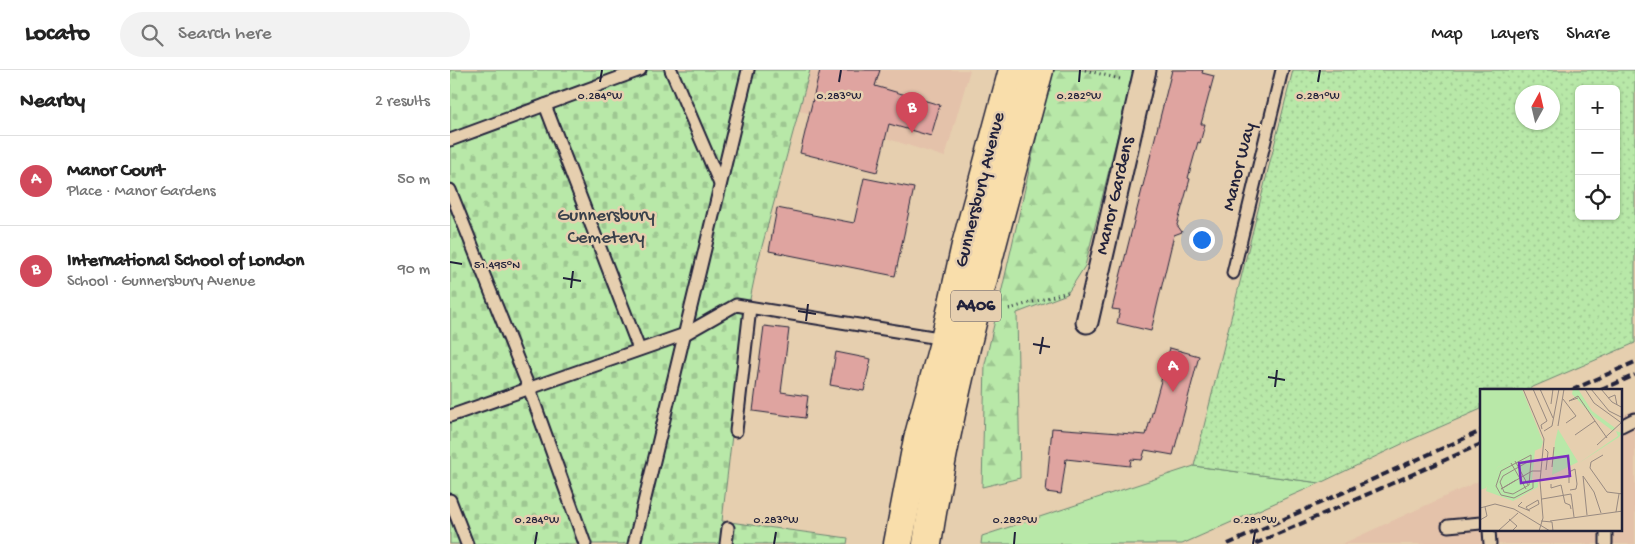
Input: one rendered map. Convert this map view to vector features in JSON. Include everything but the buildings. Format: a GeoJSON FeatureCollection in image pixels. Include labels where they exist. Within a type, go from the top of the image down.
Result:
{"type":"FeatureCollection","features":[{"type":"Feature","properties":{"kind":"highway","name":"Gunnersbury Avenue"},"geometry":{"type":"LineString","coordinates":[[898,544],[918,438],[945,339],[966,245],[1013,70]]}},
{"type":"Feature","properties":{"kind":"highway","name":"Gunnersbury Avenue"},"geometry":{"type":"LineString","coordinates":[[927,544],[943,453],[967,342],[1039,70]]}},
{"type":"Feature","properties":{"kind":"street"},"geometry":{"type":"LineString","coordinates":[[998,70],[1005,96]]}},
{"type":"Feature","properties":{"kind":"street","name":"Manor Gardens"},"geometry":{"type":"LineString","coordinates":[[1087,322],[1144,77]]}},
{"type":"Feature","properties":{"kind":"lane"},"geometry":{"type":"LineString","coordinates":[[450,140],[640,70]]}},
{"type":"Feature","properties":{"kind":"lane"},"geometry":{"type":"LineString","coordinates":[[671,70],[720,184]]}},
{"type":"Feature","properties":{"kind":"lane"},"geometry":{"type":"LineString","coordinates":[[634,544],[748,70]]}},
{"type":"Feature","properties":{"kind":"lane","name":"Manor Way"},"geometry":{"type":"LineString","coordinates":[[1233,273],[1282,70]]}},
{"type":"Feature","properties":{"kind":"lane"},"geometry":{"type":"LineString","coordinates":[[545,105],[639,350]]}},
{"type":"Feature","properties":{"kind":"lane"},"geometry":{"type":"LineString","coordinates":[[450,190],[529,388],[585,544]]}},
{"type":"Feature","properties":{"kind":"lane"},"geometry":{"type":"LineString","coordinates":[[450,416],[685,334],[736,305],[945,339]]}},
{"type":"Feature","properties":{"kind":"lane"},"geometry":{"type":"LineString","coordinates":[[736,431],[750,308]]}},
{"type":"Feature","properties":{"kind":"lane"},"geometry":{"type":"LineString","coordinates":[[1622,426],[1635,419]]}},
{"type":"Feature","properties":{"kind":"lane"},"geometry":{"type":"LineString","coordinates":[[450,500],[467,544]]}},
{"type":"Feature","properties":{"kind":"lane"},"geometry":{"type":"LineString","coordinates":[[1448,526],[1480,523]]}},
{"type":"Feature","properties":{"kind":"lane"},"geometry":{"type":"LineString","coordinates":[[726,544],[728,528]]}},
{"type":"Feature","properties":{"kind":"path"},"geometry":{"type":"LineString","coordinates":[[1085,70],[1144,77]]}},
{"type":"Feature","properties":{"kind":"path"},"geometry":{"type":"LineString","coordinates":[[1009,309],[1096,284]]}},
{"type":"Feature","properties":{"kind":"shaded area"},"geometry":{"type":"Polygon","coordinates":[[[810,70],[970,70],[945,157],[798,110],[810,70]]]}},
{"type":"Feature","properties":{"kind":"shaded area"},"geometry":{"type":"Polygon","coordinates":[[[1635,410],[1635,544],[1342,544],[1480,480],[1480,532],[1622,532],[1622,416],[1635,410]]]}},
{"type":"Feature","properties":{"kind":"green space","name":"Gunnersbury Cemetery"},"geometry":{"type":"Polygon","coordinates":[[[450,70],[810,70],[758,261],[745,323],[722,521],[848,538],[847,544],[450,544],[450,70]]]}},
{"type":"Feature","properties":{"kind":"green space"},"geometry":{"type":"Polygon","coordinates":[[[1054,70],[1134,70],[1085,266],[1067,294],[1017,313],[1020,478],[982,487],[985,364],[1044,105],[1054,70]]]}},
{"type":"Feature","properties":{"kind":"green space"},"geometry":{"type":"Polygon","coordinates":[[[1293,70],[1635,70],[1635,343],[1528,389],[1480,389],[1480,409],[1320,483],[1194,466],[1293,70]]]}},
{"type":"Feature","properties":{"kind":"green space"},"geometry":{"type":"Polygon","coordinates":[[[1194,466],[1320,483],[1182,544],[981,544],[982,536],[1194,466]]]}},
{"type":"Feature","properties":{"kind":"railway"},"geometry":{"type":"LineString","coordinates":[[1574,389],[1635,362]]}},
{"type":"Feature","properties":{"kind":"railway"},"geometry":{"type":"LineString","coordinates":[[1603,389],[1635,375]]}},
{"type":"Feature","properties":{"kind":"railway"},"geometry":{"type":"LineString","coordinates":[[1228,544],[1480,431]]}},
{"type":"Feature","properties":{"kind":"railway"},"geometry":{"type":"LineString","coordinates":[[1255,544],[1480,444]]}},
{"type":"Feature","properties":{"kind":"place","name":"International School of London"},"geometry":{"type":"Point","coordinates":[912,133]}},
{"type":"Feature","properties":{"kind":"place","name":"Manor Court"},"geometry":{"type":"Point","coordinates":[1173,392]}}]}
